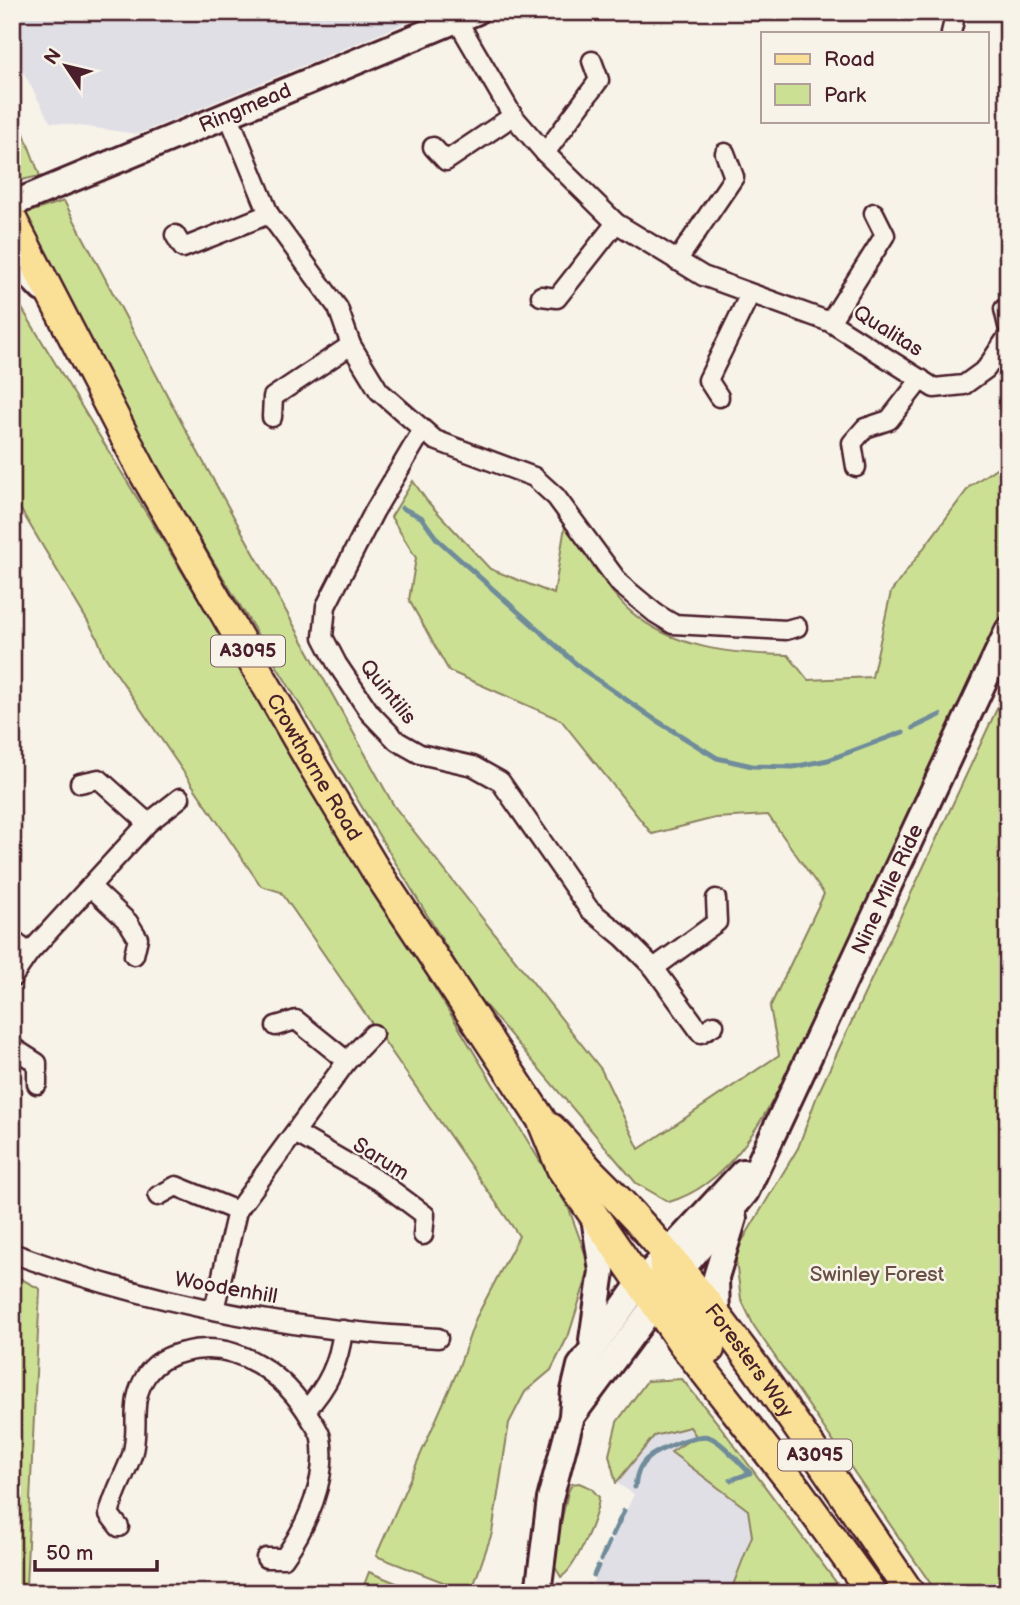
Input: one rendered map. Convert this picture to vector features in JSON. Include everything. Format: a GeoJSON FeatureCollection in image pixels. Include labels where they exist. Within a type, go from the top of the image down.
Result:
{"type":"FeatureCollection","features":[{"type":"Feature","properties":{"kind":"main road","name":"Ringmead"},"geometry":{"type":"LineString","coordinates":[[12,204],[466,16]]}},
{"type":"Feature","properties":{"kind":"main road","name":"Crowthorne Road"},"geometry":{"type":"LineString","coordinates":[[12,219],[50,297],[143,472],[348,827],[541,1119],[619,1197],[660,1278]]}},
{"type":"Feature","properties":{"kind":"main road"},"geometry":{"type":"LineString","coordinates":[[12,258],[50,297]]}},
{"type":"Feature","properties":{"kind":"main road","name":"Nine Mile Ride"},"geometry":{"type":"LineString","coordinates":[[538,1593],[550,1499],[572,1416],[580,1366],[590,1351],[746,1192],[1008,630]]}},
{"type":"Feature","properties":{"kind":"main road","name":"Crowthorne Road"},"geometry":{"type":"LineString","coordinates":[[541,1119],[561,1168],[594,1216],[660,1278]]}},
{"type":"Feature","properties":{"kind":"main road","name":"Nine Mile Ride"},"geometry":{"type":"LineString","coordinates":[[572,1416],[660,1278],[766,1147]]}},
{"type":"Feature","properties":{"kind":"main road"},"geometry":{"type":"LineString","coordinates":[[717,1319],[714,1292],[718,1268],[731,1223],[746,1192]]}},
{"type":"Feature","properties":{"kind":"main road"},"geometry":{"type":"LineString","coordinates":[[590,1351],[601,1280],[594,1216]]}},
{"type":"Feature","properties":{"kind":"main road","name":"Foresters Way"},"geometry":{"type":"LineString","coordinates":[[660,1278],[717,1319],[910,1593]]}},
{"type":"Feature","properties":{"kind":"main road","name":"Foresters Way"},"geometry":{"type":"LineString","coordinates":[[660,1278],[738,1417],[796,1488],[872,1593]]}},
{"type":"Feature","properties":{"kind":"street"},"geometry":{"type":"LineString","coordinates":[[951,32],[956,12]]}},
{"type":"Feature","properties":{"kind":"street","name":"Qualitas"},"geometry":{"type":"LineString","coordinates":[[466,16],[513,116],[545,153],[616,223],[677,261],[703,276],[750,295],[830,322],[934,388],[964,385],[986,369],[1008,336]]}},
{"type":"Feature","properties":{"kind":"street"},"geometry":{"type":"LineString","coordinates":[[545,153],[599,80],[592,61]]}},
{"type":"Feature","properties":{"kind":"street"},"geometry":{"type":"LineString","coordinates":[[228,114],[270,214],[338,308],[351,345],[379,391],[422,431],[435,440],[534,477],[556,497],[620,584],[673,624],[786,630],[797,627]]}},
{"type":"Feature","properties":{"kind":"street"},"geometry":{"type":"LineString","coordinates":[[433,147],[446,161],[513,116]]}},
{"type":"Feature","properties":{"kind":"street"},"geometry":{"type":"LineString","coordinates":[[677,261],[734,177],[726,153]]}},
{"type":"Feature","properties":{"kind":"street","name":"Qualitas"},"geometry":{"type":"LineString","coordinates":[[830,322],[885,235],[874,213]]}},
{"type":"Feature","properties":{"kind":"street"},"geometry":{"type":"LineString","coordinates":[[175,235],[183,248],[270,214]]}},
{"type":"Feature","properties":{"kind":"street"},"geometry":{"type":"LineString","coordinates":[[541,296],[557,298],[616,223]]}},
{"type":"Feature","properties":{"kind":"street"},"geometry":{"type":"LineString","coordinates":[[719,397],[708,380],[750,295]]}},
{"type":"Feature","properties":{"kind":"street"},"geometry":{"type":"LineString","coordinates":[[272,417],[273,397],[351,345]]}},
{"type":"Feature","properties":{"kind":"street","name":"Qualitas"},"geometry":{"type":"LineString","coordinates":[[856,467],[852,443],[865,428],[889,420],[921,379]]}},
{"type":"Feature","properties":{"kind":"street","name":"Quintilis"},"geometry":{"type":"LineString","coordinates":[[422,431],[374,512],[326,606],[323,637],[357,694],[397,741],[420,754],[473,766],[500,781],[589,909],[623,937],[654,968],[701,1033],[714,1025]]}},
{"type":"Feature","properties":{"kind":"street"},"geometry":{"type":"LineString","coordinates":[[79,783],[99,779],[148,823]]}},
{"type":"Feature","properties":{"kind":"street"},"geometry":{"type":"LineString","coordinates":[[12,978],[29,953],[148,823],[180,798]]}},
{"type":"Feature","properties":{"kind":"street"},"geometry":{"type":"LineString","coordinates":[[90,887],[128,922],[138,937],[134,955]]}},
{"type":"Feature","properties":{"kind":"street"},"geometry":{"type":"LineString","coordinates":[[654,968],[717,922],[716,899]]}},
{"type":"Feature","properties":{"kind":"street"},"geometry":{"type":"LineString","coordinates":[[12,940],[29,953]]}},
{"type":"Feature","properties":{"kind":"street"},"geometry":{"type":"LineString","coordinates":[[276,1026],[296,1020],[347,1061]]}},
{"type":"Feature","properties":{"kind":"street"},"geometry":{"type":"LineString","coordinates":[[214,1310],[237,1211],[347,1061],[373,1034]]}},
{"type":"Feature","properties":{"kind":"street"},"geometry":{"type":"LineString","coordinates":[[12,1047],[37,1063],[37,1084]]}},
{"type":"Feature","properties":{"kind":"street","name":"Sarum"},"geometry":{"type":"LineString","coordinates":[[295,1133],[382,1183],[425,1215],[423,1235]]}},
{"type":"Feature","properties":{"kind":"street"},"geometry":{"type":"LineString","coordinates":[[158,1196],[176,1186],[237,1211]]}},
{"type":"Feature","properties":{"kind":"street","name":"Woodenhill"},"geometry":{"type":"LineString","coordinates":[[12,1253],[132,1292],[214,1310],[343,1330],[438,1338]]}},
{"type":"Feature","properties":{"kind":"street"},"geometry":{"type":"LineString","coordinates":[[306,1410],[334,1370],[339,1358],[343,1330]]}},
{"type":"Feature","properties":{"kind":"street"},"geometry":{"type":"LineString","coordinates":[[118,1527],[109,1514],[114,1490],[133,1453],[138,1391],[150,1370],[169,1356],[199,1348],[231,1351],[263,1366],[306,1410],[321,1436],[322,1473],[299,1538],[284,1558],[266,1559]]}},
{"type":"Feature","properties":{"kind":"shaded area"},"geometry":{"type":"Polygon","coordinates":[[[12,12],[432,12],[138,134],[50,122],[12,51],[12,12]]]}},
{"type":"Feature","properties":{"kind":"shaded area"},"geometry":{"type":"Polygon","coordinates":[[[690,1427],[696,1435],[671,1453],[748,1510],[752,1536],[730,1593],[588,1593],[634,1494],[616,1483],[654,1436],[690,1427]]]}},
{"type":"Feature","properties":{"kind":"green space"},"geometry":{"type":"Polygon","coordinates":[[[12,102],[40,176],[12,182],[12,102]]]}},
{"type":"Feature","properties":{"kind":"green space"},"geometry":{"type":"Polygon","coordinates":[[[64,201],[184,427],[394,806],[601,1069],[639,1149],[779,1055],[770,1007],[824,894],[768,815],[715,818],[652,834],[561,720],[449,671],[409,600],[416,558],[391,517],[413,481],[427,501],[490,569],[554,594],[565,526],[622,603],[647,624],[665,634],[725,651],[788,655],[808,680],[872,677],[891,592],[970,486],[1008,460],[1008,601],[789,1070],[741,1149],[709,1181],[690,1194],[669,1202],[636,1183],[473,991],[79,339],[17,216],[64,201]]]}},
{"type":"Feature","properties":{"kind":"green space"},"geometry":{"type":"Polygon","coordinates":[[[12,292],[569,1209],[590,1267],[569,1334],[551,1370],[525,1392],[509,1423],[492,1533],[471,1593],[376,1556],[457,1372],[476,1318],[519,1236],[281,892],[261,886],[104,655],[97,637],[12,495],[12,292]]]}},
{"type":"Feature","properties":{"kind":"green space","name":"Swinley Forest"},"geometry":{"type":"Polygon","coordinates":[[[1008,685],[1008,1593],[937,1593],[754,1326],[741,1299],[735,1253],[798,1148],[817,1096],[1008,685]]]}},
{"type":"Feature","properties":{"kind":"green space"},"geometry":{"type":"Polygon","coordinates":[[[12,1274],[40,1289],[26,1586],[42,1593],[12,1593],[12,1274]]]}},
{"type":"Feature","properties":{"kind":"green space"},"geometry":{"type":"Polygon","coordinates":[[[682,1379],[844,1593],[730,1593],[752,1536],[748,1510],[671,1452],[696,1436],[690,1427],[654,1436],[616,1483],[609,1455],[617,1422],[647,1381],[682,1379]]]}},
{"type":"Feature","properties":{"kind":"green space"},"geometry":{"type":"Polygon","coordinates":[[[579,1483],[591,1488],[599,1497],[598,1505],[579,1553],[561,1577],[552,1562],[568,1492],[572,1484],[579,1483]]]}},
{"type":"Feature","properties":{"kind":"green space"},"geometry":{"type":"Polygon","coordinates":[[[369,1572],[421,1593],[361,1593],[369,1572]]]}},
{"type":"Feature","properties":{"kind":"waterway"},"geometry":{"type":"LineString","coordinates":[[402,508],[421,517],[437,539],[582,669],[654,719],[717,758],[752,766],[793,767],[828,760],[903,732]]}},
{"type":"Feature","properties":{"kind":"waterway"},"geometry":{"type":"LineString","coordinates":[[913,728],[940,715]]}},
{"type":"Feature","properties":{"kind":"waterway"},"geometry":{"type":"LineString","coordinates":[[635,1487],[638,1471],[648,1458],[678,1443],[704,1436],[720,1444],[750,1473],[731,1480]]}},
{"type":"Feature","properties":{"kind":"waterway"},"geometry":{"type":"LineString","coordinates":[[612,1536],[624,1511]]}},
{"type":"Feature","properties":{"kind":"waterway"},"geometry":{"type":"LineString","coordinates":[[601,1560],[609,1542]]}},
{"type":"Feature","properties":{"kind":"waterway"},"geometry":{"type":"LineString","coordinates":[[594,1575],[598,1566]]}},
{"type":"Feature","properties":{"kind":"waterway"},"geometry":{"type":"LineString","coordinates":[[585,1593],[589,1586]]}}]}
